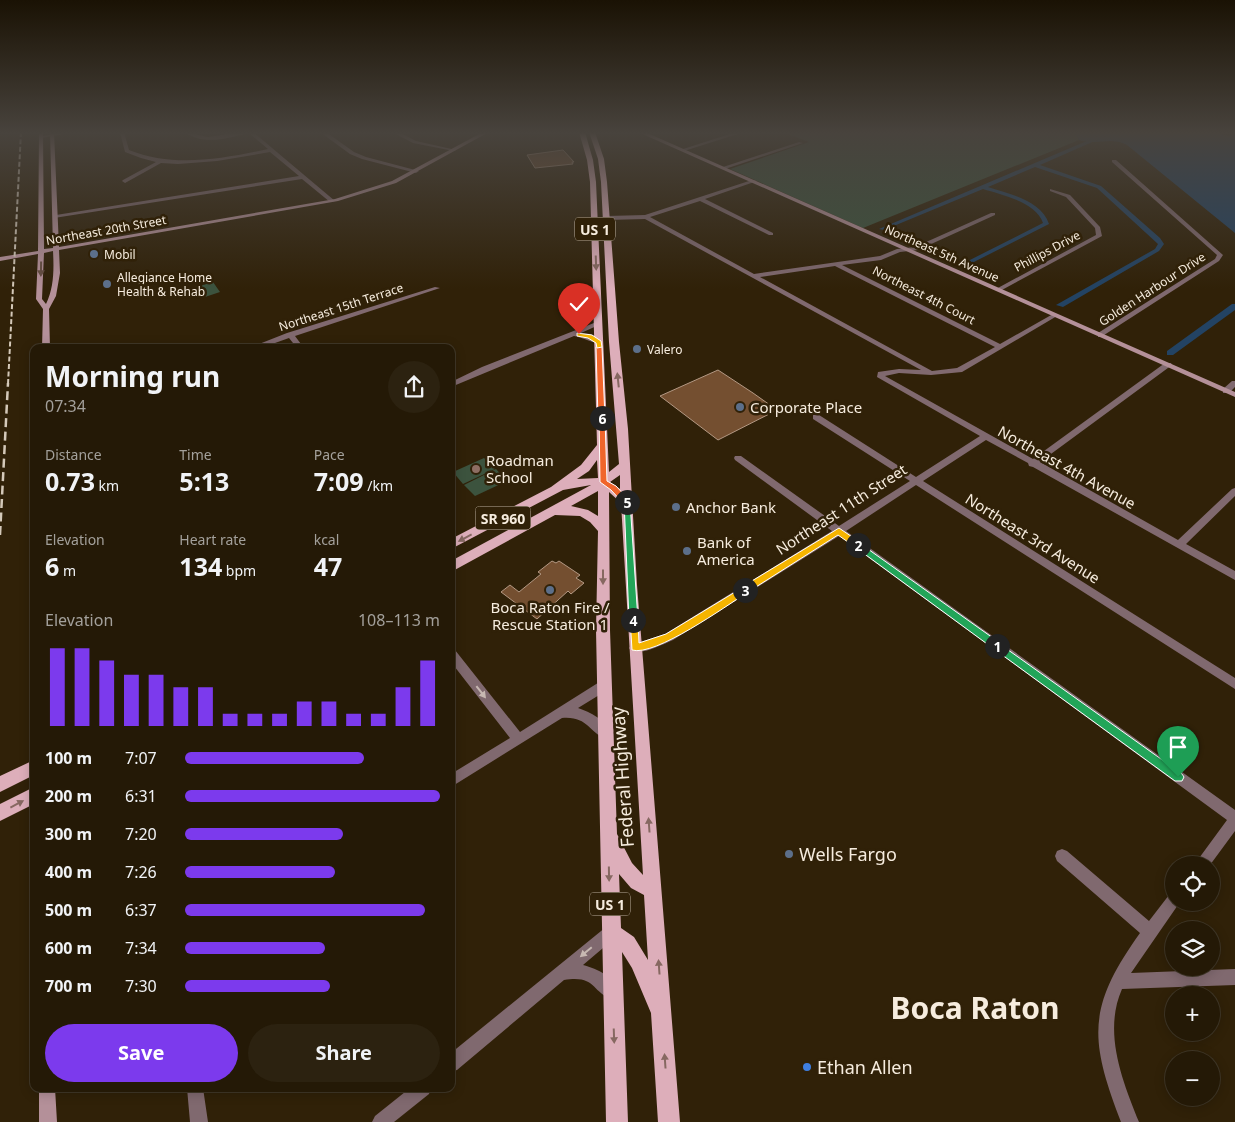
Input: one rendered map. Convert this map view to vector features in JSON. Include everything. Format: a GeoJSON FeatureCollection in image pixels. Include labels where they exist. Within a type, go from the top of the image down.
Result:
{"type":"FeatureCollection","features":[{"type":"Feature","properties":{"kind":"main road","name":"US 1"},"geometry":{"type":"LineString","coordinates":[[593,184],[604,482],[603,529]]}},
{"type":"Feature","properties":{"kind":"main road","name":"US 1"},"geometry":{"type":"LineString","coordinates":[[604,184],[614,342]]}},
{"type":"Feature","properties":{"kind":"main road"},"geometry":{"type":"LineString","coordinates":[[594,210],[607,218]]}},
{"type":"Feature","properties":{"kind":"main road"},"geometry":{"type":"LineString","coordinates":[[594,219],[602,222],[607,227]]}},
{"type":"Feature","properties":{"kind":"main road"},"geometry":{"type":"LineString","coordinates":[[599,338],[614,342]]}},
{"type":"Feature","properties":{"kind":"main road","name":"Federal Highway"},"geometry":{"type":"LineString","coordinates":[[614,342],[623,429],[635,648],[669,1122]]}},
{"type":"Feature","properties":{"kind":"main road"},"geometry":{"type":"LineString","coordinates":[[603,450],[611,462],[625,465]]}},
{"type":"Feature","properties":{"kind":"main road","name":"SR 960"},"geometry":{"type":"LineString","coordinates":[[455,543],[555,490],[585,468],[603,450]]}},
{"type":"Feature","properties":{"kind":"main road"},"geometry":{"type":"LineString","coordinates":[[455,565],[604,482],[625,465]]}},
{"type":"Feature","properties":{"kind":"main road"},"geometry":{"type":"LineString","coordinates":[[555,490],[584,482],[604,482],[614,488],[626,501]]}},
{"type":"Feature","properties":{"kind":"main road"},"geometry":{"type":"LineString","coordinates":[[552,512],[582,511],[596,519],[603,529]]}},
{"type":"Feature","properties":{"kind":"main road","name":"Federal Highway"},"geometry":{"type":"LineString","coordinates":[[603,529],[604,685],[617,1122]]}},
{"type":"Feature","properties":{"kind":"main road"},"geometry":{"type":"LineString","coordinates":[[0,784],[30,768]]}},
{"type":"Feature","properties":{"kind":"main road"},"geometry":{"type":"LineString","coordinates":[[0,813],[30,797]]}},
{"type":"Feature","properties":{"kind":"main road"},"geometry":{"type":"LineString","coordinates":[[609,834],[629,876],[638,885],[654,892]]}},
{"type":"Feature","properties":{"kind":"main road"},"geometry":{"type":"LineString","coordinates":[[611,932],[627,944],[639,961],[662,1015]]}},
{"type":"Feature","properties":{"kind":"street"},"geometry":{"type":"LineString","coordinates":[[41,184],[39,299],[46,309]]}},
{"type":"Feature","properties":{"kind":"street"},"geometry":{"type":"LineString","coordinates":[[46,344],[46,309],[53,296],[57,273],[54,184]]}},
{"type":"Feature","properties":{"kind":"street"},"geometry":{"type":"LineString","coordinates":[[56,218],[259,184]]}},
{"type":"Feature","properties":{"kind":"street"},"geometry":{"type":"LineString","coordinates":[[313,184],[330,199]]}},
{"type":"Feature","properties":{"kind":"street","name":"Northeast 20th Street"},"geometry":{"type":"LineString","coordinates":[[330,199],[374,184]]}},
{"type":"Feature","properties":{"kind":"street","name":"Northeast 20th Street"},"geometry":{"type":"LineString","coordinates":[[41,250],[330,199],[380,188],[388,184]]}},
{"type":"Feature","properties":{"kind":"street"},"geometry":{"type":"LineString","coordinates":[[607,218],[637,219],[744,184]]}},
{"type":"Feature","properties":{"kind":"street","name":"Northeast 5th Avenue"},"geometry":{"type":"LineString","coordinates":[[762,184],[1235,395]]}},
{"type":"Feature","properties":{"kind":"street","name":"Golden Harbour Drive"},"geometry":{"type":"LineString","coordinates":[[1101,335],[1217,260],[1220,255],[1140,184]]}},
{"type":"Feature","properties":{"kind":"street","name":"Phillips Drive"},"geometry":{"type":"LineString","coordinates":[[998,290],[1099,236],[1098,228],[1068,196],[1052,190]]}},
{"type":"Feature","properties":{"kind":"street"},"geometry":{"type":"LineString","coordinates":[[700,199],[771,234]]}},
{"type":"Feature","properties":{"kind":"street"},"geometry":{"type":"LineString","coordinates":[[753,276],[873,260],[899,250],[916,249],[993,214]]}},
{"type":"Feature","properties":{"kind":"street"},"geometry":{"type":"LineString","coordinates":[[645,217],[931,373],[965,368],[1055,315]]}},
{"type":"Feature","properties":{"kind":"street"},"geometry":{"type":"LineString","coordinates":[[0,254],[41,250]]}},
{"type":"Feature","properties":{"kind":"street"},"geometry":{"type":"LineString","coordinates":[[0,259],[41,250]]}},
{"type":"Feature","properties":{"kind":"street","name":"Northeast 4th Court"},"geometry":{"type":"LineString","coordinates":[[836,264],[1001,347]]}},
{"type":"Feature","properties":{"kind":"street","name":"Northeast 15th Terrace"},"geometry":{"type":"LineString","coordinates":[[264,344],[437,288]]}},
{"type":"Feature","properties":{"kind":"street"},"geometry":{"type":"LineString","coordinates":[[455,383],[598,322]]}},
{"type":"Feature","properties":{"kind":"street"},"geometry":{"type":"LineString","coordinates":[[572,334],[599,338]]}},
{"type":"Feature","properties":{"kind":"street"},"geometry":{"type":"LineString","coordinates":[[290,335],[298,344]]}},
{"type":"Feature","properties":{"kind":"street"},"geometry":{"type":"LineString","coordinates":[[1032,464],[1168,365]]}},
{"type":"Feature","properties":{"kind":"street","name":"Northeast 4th Avenue"},"geometry":{"type":"LineString","coordinates":[[931,373],[892,371],[881,374],[881,377],[1032,464],[1235,576]]}},
{"type":"Feature","properties":{"kind":"street"},"geometry":{"type":"LineString","coordinates":[[1226,391],[1235,383]]}},
{"type":"Feature","properties":{"kind":"street","name":"Northeast 3rd Avenue"},"geometry":{"type":"LineString","coordinates":[[816,417],[1235,684]]}},
{"type":"Feature","properties":{"kind":"street","name":"Northeast 11th Street"},"geometry":{"type":"LineString","coordinates":[[635,648],[669,637],[839,531],[984,436]]}},
{"type":"Feature","properties":{"kind":"street"},"geometry":{"type":"LineString","coordinates":[[738,458],[1235,819],[1207,856]]}},
{"type":"Feature","properties":{"kind":"street"},"geometry":{"type":"LineString","coordinates":[[1179,545],[1235,491]]}},
{"type":"Feature","properties":{"kind":"street"},"geometry":{"type":"LineString","coordinates":[[455,658],[518,739]]}},
{"type":"Feature","properties":{"kind":"street"},"geometry":{"type":"LineString","coordinates":[[455,778],[604,685]]}},
{"type":"Feature","properties":{"kind":"street"},"geometry":{"type":"LineString","coordinates":[[559,714],[580,713],[606,732]]}},
{"type":"Feature","properties":{"kind":"street"},"geometry":{"type":"LineString","coordinates":[[1062,856],[1150,932]]}},
{"type":"Feature","properties":{"kind":"street"},"geometry":{"type":"LineString","coordinates":[[1130,1122],[1116,1084],[1107,1042],[1108,1006],[1118,981],[1166,911]]}},
{"type":"Feature","properties":{"kind":"street"},"geometry":{"type":"LineString","coordinates":[[455,1061],[611,932]]}},
{"type":"Feature","properties":{"kind":"street"},"geometry":{"type":"LineString","coordinates":[[561,973],[575,970],[590,974],[605,984],[613,993]]}},
{"type":"Feature","properties":{"kind":"street"},"geometry":{"type":"LineString","coordinates":[[1118,981],[1235,977]]}},
{"type":"Feature","properties":{"kind":"street"},"geometry":{"type":"LineString","coordinates":[[47,1092],[48,1122]]}},
{"type":"Feature","properties":{"kind":"street"},"geometry":{"type":"LineString","coordinates":[[195,1092],[199,1122]]}},
{"type":"Feature","properties":{"kind":"street"},"geometry":{"type":"LineString","coordinates":[[381,1122],[417,1092]]}},
{"type":"Feature","properties":{"kind":"green space"},"geometry":{"type":"Polygon","coordinates":[[[765,184],[970,184],[863,228],[765,184]]]}},
{"type":"Feature","properties":{"kind":"green space"},"geometry":{"type":"Polygon","coordinates":[[[213,282],[220,292],[202,298],[195,287],[213,282]]]}},
{"type":"Feature","properties":{"kind":"green space"},"geometry":{"type":"Polygon","coordinates":[[[484,458],[495,469],[463,484],[455,474],[455,471],[484,458]]]}},
{"type":"Feature","properties":{"kind":"green space"},"geometry":{"type":"Polygon","coordinates":[[[496,469],[507,481],[475,496],[464,485],[496,469]]]}},
{"type":"Feature","properties":{"kind":"water"},"geometry":{"type":"Polygon","coordinates":[[[1175,184],[1235,184],[1235,233],[1175,184]]]}},
{"type":"Feature","properties":{"kind":"building","name":"Corporate Place"},"geometry":{"type":"Polygon","coordinates":[[[718,370],[777,410],[718,440],[660,396],[718,370]]]}},
{"type":"Feature","properties":{"kind":"building","name":"Boca Raton Fire / Rescue Station 1"},"geometry":{"type":"Polygon","coordinates":[[[552,561],[556,563],[559,561],[580,575],[576,578],[584,583],[571,594],[568,591],[537,619],[501,592],[510,585],[519,592],[541,574],[538,572],[552,561]]]}},
{"type":"Feature","properties":{"kind":"waterway"},"geometry":{"type":"LineString","coordinates":[[882,229],[988,184]]}},
{"type":"Feature","properties":{"kind":"waterway"},"geometry":{"type":"LineString","coordinates":[[1060,305],[1157,250],[1161,244],[1158,239],[1099,187],[1091,184]]}},
{"type":"Feature","properties":{"kind":"waterway"},"geometry":{"type":"LineString","coordinates":[[964,265],[1046,224],[1044,217],[1030,205],[983,187]]}},
{"type":"Feature","properties":{"kind":"waterway"},"geometry":{"type":"LineString","coordinates":[[1170,353],[1235,306]]}},
{"type":"Feature","properties":{"kind":"railway"},"geometry":{"type":"LineString","coordinates":[[8,384],[18,184]]}},
{"type":"Feature","properties":{"kind":"railway"},"geometry":{"type":"LineString","coordinates":[[0,535],[8,383]]}},
{"type":"Feature","properties":{"kind":"place","name":"Mobil"},"geometry":{"type":"Point","coordinates":[94,254]}},
{"type":"Feature","properties":{"kind":"place","name":"Allegiance Home Health & Rehab"},"geometry":{"type":"Point","coordinates":[107,284]}},
{"type":"Feature","properties":{"kind":"place","name":"Valero"},"geometry":{"type":"Point","coordinates":[637,349]}},
{"type":"Feature","properties":{"kind":"place","name":"Corporate Place"},"geometry":{"type":"Point","coordinates":[740,407]}},
{"type":"Feature","properties":{"kind":"place","name":"Roadman School"},"geometry":{"type":"Point","coordinates":[476,469]}},
{"type":"Feature","properties":{"kind":"place","name":"Anchor Bank"},"geometry":{"type":"Point","coordinates":[676,507]}},
{"type":"Feature","properties":{"kind":"place","name":"Bank of America"},"geometry":{"type":"Point","coordinates":[687,551]}},
{"type":"Feature","properties":{"kind":"place","name":"Boca Raton Fire / Rescue Station 1"},"geometry":{"type":"Point","coordinates":[550,590]}},
{"type":"Feature","properties":{"kind":"place","name":"Wells Fargo"},"geometry":{"type":"Point","coordinates":[789,854]}},
{"type":"Feature","properties":{"kind":"place","name":"Ethan Allen"},"geometry":{"type":"Point","coordinates":[807,1067]}},
{"type":"Feature","properties":{"kind":"district","name":"Boca Raton"},"geometry":{"type":"Point","coordinates":[975,1007]}},
{"type":"Feature","properties":{"kind":"route"},"geometry":{"type":"LineString","coordinates":[[579,334],[590,336],[599,342],[604,482],[614,488],[626,501],[635,648],[669,637],[839,531],[1178,777]]}}]}
